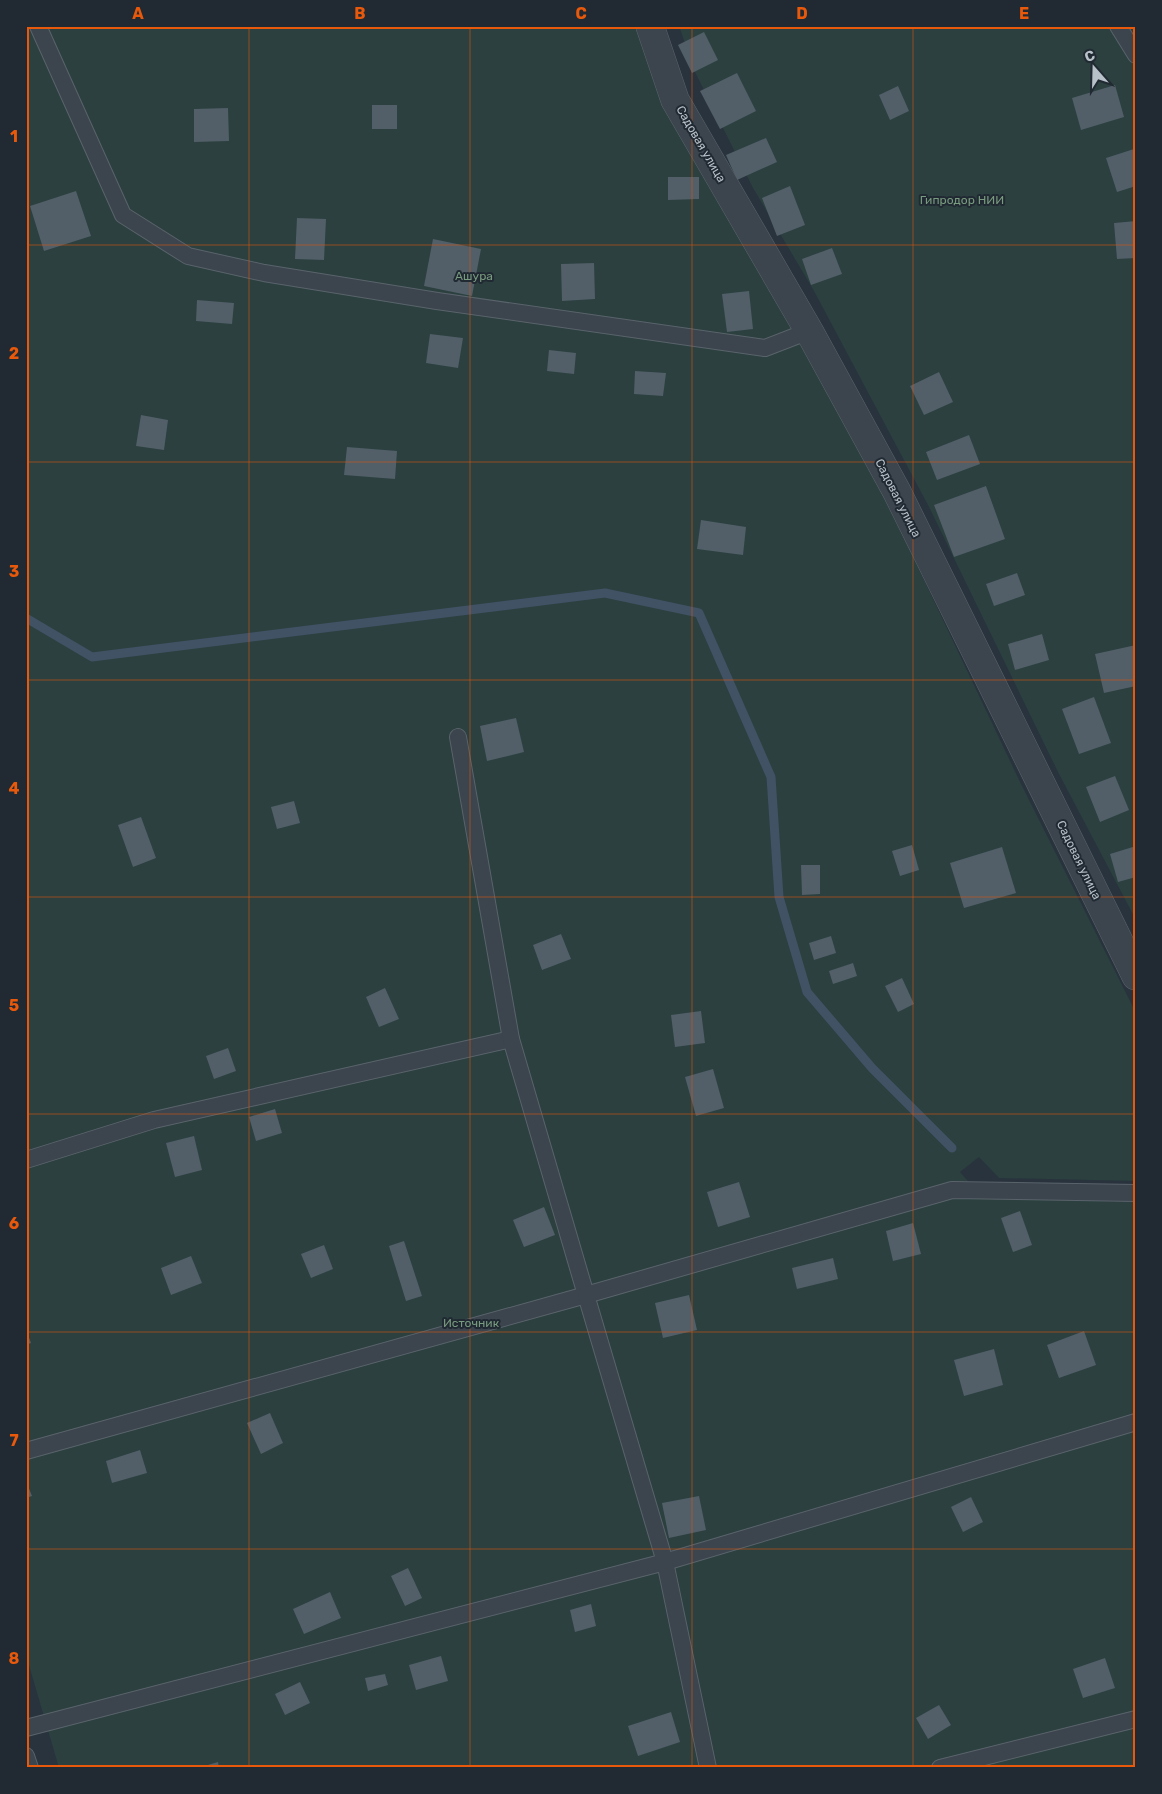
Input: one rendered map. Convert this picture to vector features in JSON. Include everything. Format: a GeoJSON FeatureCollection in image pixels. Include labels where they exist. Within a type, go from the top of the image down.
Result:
{"type":"FeatureCollection","features":[{"type":"Feature","properties":{"kind":"street","name":"Садовая улица"},"geometry":{"type":"LineString","coordinates":[[650,26],[674,100],[809,331],[897,492],[1136,976]]}},
{"type":"Feature","properties":{"kind":"lane"},"geometry":{"type":"LineString","coordinates":[[38,26],[123,215],[188,256],[264,273],[427,300],[765,348],[809,331]]}},
{"type":"Feature","properties":{"kind":"lane"},"geometry":{"type":"LineString","coordinates":[[1118,26],[1136,55]]}},
{"type":"Feature","properties":{"kind":"lane"},"geometry":{"type":"LineString","coordinates":[[458,737],[511,1039],[665,1562],[708,1768]]}},
{"type":"Feature","properties":{"kind":"lane"},"geometry":{"type":"LineString","coordinates":[[26,1160],[154,1120],[511,1039]]}},
{"type":"Feature","properties":{"kind":"lane"},"geometry":{"type":"LineString","coordinates":[[26,1451],[586,1295],[952,1190],[1136,1193]]}},
{"type":"Feature","properties":{"kind":"lane"},"geometry":{"type":"LineString","coordinates":[[26,1728],[665,1562],[1136,1422]]}},
{"type":"Feature","properties":{"kind":"lane"},"geometry":{"type":"LineString","coordinates":[[940,1768],[1136,1719]]}},
{"type":"Feature","properties":{"kind":"lane"},"geometry":{"type":"LineString","coordinates":[[26,1756],[30,1768]]}},
{"type":"Feature","properties":{"kind":"green space"},"geometry":{"type":"Polygon","coordinates":[[[26,26],[643,26],[858,441],[1021,784],[1136,1013],[1136,1181],[999,1178],[979,1157],[960,1172],[983,1198],[1136,1202],[1136,1768],[59,1768],[26,1655],[26,26]]]}},
{"type":"Feature","properties":{"kind":"green space","name":"Гипродор НИИ"},"geometry":{"type":"Polygon","coordinates":[[[679,26],[1136,26],[1136,920],[1058,772],[929,507],[814,291],[753,188],[695,72],[679,26]]]}},
{"type":"Feature","properties":{"kind":"building"},"geometry":{"type":"Polygon","coordinates":[[[704,32],[718,60],[692,73],[678,45],[704,32]]]}},
{"type":"Feature","properties":{"kind":"building"},"geometry":{"type":"Polygon","coordinates":[[[737,73],[756,111],[720,129],[700,91],[737,73]]]}},
{"type":"Feature","properties":{"kind":"building"},"geometry":{"type":"Polygon","coordinates":[[[1115,85],[1124,117],[1081,130],[1072,98],[1115,85]]]}},
{"type":"Feature","properties":{"kind":"building"},"geometry":{"type":"Polygon","coordinates":[[[898,86],[909,111],[890,120],[879,95],[898,86]]]}},
{"type":"Feature","properties":{"kind":"building"},"geometry":{"type":"Polygon","coordinates":[[[372,105],[397,105],[397,129],[372,129],[372,105]]]}},
{"type":"Feature","properties":{"kind":"building"},"geometry":{"type":"Polygon","coordinates":[[[228,108],[229,141],[194,142],[194,109],[228,108]]]}},
{"type":"Feature","properties":{"kind":"building"},"geometry":{"type":"Polygon","coordinates":[[[766,138],[777,162],[737,180],[726,155],[766,138]]]}},
{"type":"Feature","properties":{"kind":"building"},"geometry":{"type":"Polygon","coordinates":[[[1134,149],[1136,154],[1136,186],[1117,192],[1106,158],[1134,149]]]}},
{"type":"Feature","properties":{"kind":"building"},"geometry":{"type":"Polygon","coordinates":[[[668,177],[699,177],[699,199],[668,200],[668,177]]]}},
{"type":"Feature","properties":{"kind":"building"},"geometry":{"type":"Polygon","coordinates":[[[790,186],[805,225],[777,236],[762,198],[790,186]]]}},
{"type":"Feature","properties":{"kind":"building"},"geometry":{"type":"Polygon","coordinates":[[[76,191],[91,236],[44,251],[30,206],[76,191]]]}},
{"type":"Feature","properties":{"kind":"building"},"geometry":{"type":"Polygon","coordinates":[[[297,218],[326,219],[324,260],[295,259],[297,218]]]}},
{"type":"Feature","properties":{"kind":"building"},"geometry":{"type":"Polygon","coordinates":[[[1136,221],[1136,258],[1117,259],[1114,223],[1136,221]]]}},
{"type":"Feature","properties":{"kind":"building"},"geometry":{"type":"Polygon","coordinates":[[[433,239],[481,249],[472,296],[424,286],[433,239]]]}},
{"type":"Feature","properties":{"kind":"building"},"geometry":{"type":"Polygon","coordinates":[[[832,248],[842,274],[811,285],[802,259],[832,248]]]}},
{"type":"Feature","properties":{"kind":"building"},"geometry":{"type":"Polygon","coordinates":[[[594,263],[595,299],[562,301],[561,264],[594,263]]]}},
{"type":"Feature","properties":{"kind":"building"},"geometry":{"type":"Polygon","coordinates":[[[749,291],[753,329],[727,332],[722,294],[749,291]]]}},
{"type":"Feature","properties":{"kind":"building"},"geometry":{"type":"Polygon","coordinates":[[[197,300],[234,303],[232,324],[196,321],[197,300]]]}},
{"type":"Feature","properties":{"kind":"building"},"geometry":{"type":"Polygon","coordinates":[[[430,334],[463,338],[458,368],[426,363],[430,334]]]}},
{"type":"Feature","properties":{"kind":"building"},"geometry":{"type":"Polygon","coordinates":[[[549,350],[576,353],[574,374],[547,371],[549,350]]]}},
{"type":"Feature","properties":{"kind":"building"},"geometry":{"type":"Polygon","coordinates":[[[635,371],[666,373],[663,396],[634,394],[635,371]]]}},
{"type":"Feature","properties":{"kind":"building"},"geometry":{"type":"Polygon","coordinates":[[[939,372],[953,402],[924,415],[910,386],[939,372]]]}},
{"type":"Feature","properties":{"kind":"building"},"geometry":{"type":"Polygon","coordinates":[[[141,415],[168,420],[164,450],[136,446],[141,415]]]}},
{"type":"Feature","properties":{"kind":"building"},"geometry":{"type":"Polygon","coordinates":[[[969,435],[980,464],[937,480],[926,452],[969,435]]]}},
{"type":"Feature","properties":{"kind":"building"},"geometry":{"type":"Polygon","coordinates":[[[347,447],[397,451],[395,479],[344,475],[347,447]]]}},
{"type":"Feature","properties":{"kind":"building"},"geometry":{"type":"Polygon","coordinates":[[[986,486],[1005,539],[954,557],[934,505],[986,486]]]}},
{"type":"Feature","properties":{"kind":"building"},"geometry":{"type":"Polygon","coordinates":[[[701,520],[746,527],[743,555],[697,549],[701,520]]]}},
{"type":"Feature","properties":{"kind":"building"},"geometry":{"type":"Polygon","coordinates":[[[1017,573],[1025,595],[994,606],[986,584],[1017,573]]]}},
{"type":"Feature","properties":{"kind":"building"},"geometry":{"type":"Polygon","coordinates":[[[1042,634],[1049,660],[1015,670],[1008,644],[1042,634]]]}},
{"type":"Feature","properties":{"kind":"building"},"geometry":{"type":"Polygon","coordinates":[[[1136,645],[1136,686],[1104,693],[1095,654],[1136,645]]]}},
{"type":"Feature","properties":{"kind":"building"},"geometry":{"type":"Polygon","coordinates":[[[1094,697],[1111,743],[1079,754],[1062,709],[1094,697]]]}},
{"type":"Feature","properties":{"kind":"building"},"geometry":{"type":"Polygon","coordinates":[[[516,718],[524,752],[487,761],[480,726],[516,718]]]}},
{"type":"Feature","properties":{"kind":"building"},"geometry":{"type":"Polygon","coordinates":[[[1115,776],[1129,810],[1100,822],[1086,787],[1115,776]]]}},
{"type":"Feature","properties":{"kind":"building"},"geometry":{"type":"Polygon","coordinates":[[[294,801],[300,823],[277,829],[271,807],[294,801]]]}},
{"type":"Feature","properties":{"kind":"building"},"geometry":{"type":"Polygon","coordinates":[[[141,817],[156,858],[133,867],[118,825],[141,817]]]}},
{"type":"Feature","properties":{"kind":"building"},"geometry":{"type":"Polygon","coordinates":[[[912,845],[919,870],[900,876],[892,851],[912,845]]]}},
{"type":"Feature","properties":{"kind":"building"},"geometry":{"type":"Polygon","coordinates":[[[1136,846],[1136,877],[1118,882],[1110,854],[1136,846]]]}},
{"type":"Feature","properties":{"kind":"building"},"geometry":{"type":"Polygon","coordinates":[[[1002,847],[1016,893],[964,908],[950,863],[1002,847]]]}},
{"type":"Feature","properties":{"kind":"building"},"geometry":{"type":"Polygon","coordinates":[[[801,865],[820,865],[820,894],[802,895],[801,865]]]}},
{"type":"Feature","properties":{"kind":"building"},"geometry":{"type":"Polygon","coordinates":[[[561,934],[571,959],[542,970],[533,945],[561,934]]]}},
{"type":"Feature","properties":{"kind":"building"},"geometry":{"type":"Polygon","coordinates":[[[831,936],[836,953],[814,960],[809,943],[831,936]]]}},
{"type":"Feature","properties":{"kind":"building"},"geometry":{"type":"Polygon","coordinates":[[[853,963],[857,976],[833,984],[829,971],[853,963]]]}},
{"type":"Feature","properties":{"kind":"building"},"geometry":{"type":"Polygon","coordinates":[[[902,978],[914,1004],[898,1012],[885,986],[902,978]]]}},
{"type":"Feature","properties":{"kind":"building"},"geometry":{"type":"Polygon","coordinates":[[[385,988],[399,1019],[379,1027],[366,997],[385,988]]]}},
{"type":"Feature","properties":{"kind":"building"},"geometry":{"type":"Polygon","coordinates":[[[701,1011],[705,1043],[675,1047],[671,1015],[701,1011]]]}},
{"type":"Feature","properties":{"kind":"building"},"geometry":{"type":"Polygon","coordinates":[[[228,1048],[236,1071],[214,1079],[206,1056],[228,1048]]]}},
{"type":"Feature","properties":{"kind":"building"},"geometry":{"type":"Polygon","coordinates":[[[713,1069],[724,1108],[696,1116],[685,1077],[713,1069]]]}},
{"type":"Feature","properties":{"kind":"building"},"geometry":{"type":"Polygon","coordinates":[[[275,1109],[282,1133],[256,1141],[249,1117],[275,1109]]]}},
{"type":"Feature","properties":{"kind":"building"},"geometry":{"type":"Polygon","coordinates":[[[194,1136],[202,1170],[175,1177],[166,1143],[194,1136]]]}},
{"type":"Feature","properties":{"kind":"building"},"geometry":{"type":"Polygon","coordinates":[[[739,1182],[750,1217],[718,1227],[707,1192],[739,1182]]]}},
{"type":"Feature","properties":{"kind":"building"},"geometry":{"type":"Polygon","coordinates":[[[544,1207],[555,1235],[524,1247],[513,1220],[544,1207]]]}},
{"type":"Feature","properties":{"kind":"building"},"geometry":{"type":"Polygon","coordinates":[[[1020,1211],[1032,1245],[1013,1252],[1001,1218],[1020,1211]]]}},
{"type":"Feature","properties":{"kind":"building"},"geometry":{"type":"Polygon","coordinates":[[[913,1223],[921,1254],[893,1261],[886,1231],[913,1223]]]}},
{"type":"Feature","properties":{"kind":"building"},"geometry":{"type":"Polygon","coordinates":[[[404,1241],[422,1296],[406,1301],[389,1246],[404,1241]]]}},
{"type":"Feature","properties":{"kind":"building"},"geometry":{"type":"Polygon","coordinates":[[[324,1245],[333,1269],[311,1278],[301,1254],[324,1245]]]}},
{"type":"Feature","properties":{"kind":"building"},"geometry":{"type":"Polygon","coordinates":[[[191,1256],[202,1283],[171,1295],[161,1268],[191,1256]]]}},
{"type":"Feature","properties":{"kind":"building"},"geometry":{"type":"Polygon","coordinates":[[[833,1258],[838,1279],[797,1289],[792,1268],[833,1258]]]}},
{"type":"Feature","properties":{"kind":"building"},"geometry":{"type":"Polygon","coordinates":[[[689,1295],[697,1330],[663,1338],[655,1303],[689,1295]]]}},
{"type":"Feature","properties":{"kind":"building"},"geometry":{"type":"Polygon","coordinates":[[[26,1330],[31,1343],[26,1345],[26,1330]]]}},
{"type":"Feature","properties":{"kind":"building"},"geometry":{"type":"Polygon","coordinates":[[[1084,1331],[1096,1365],[1059,1378],[1047,1345],[1084,1331]]]}},
{"type":"Feature","properties":{"kind":"building"},"geometry":{"type":"Polygon","coordinates":[[[994,1349],[1003,1385],[964,1396],[954,1360],[994,1349]]]}},
{"type":"Feature","properties":{"kind":"building"},"geometry":{"type":"Polygon","coordinates":[[[270,1413],[283,1443],[261,1454],[247,1423],[270,1413]]]}},
{"type":"Feature","properties":{"kind":"building"},"geometry":{"type":"Polygon","coordinates":[[[140,1450],[147,1473],[112,1483],[106,1461],[140,1450]]]}},
{"type":"Feature","properties":{"kind":"building"},"geometry":{"type":"Polygon","coordinates":[[[26,1481],[32,1496],[26,1498],[26,1481]]]}},
{"type":"Feature","properties":{"kind":"building"},"geometry":{"type":"Polygon","coordinates":[[[699,1496],[706,1530],[669,1538],[662,1503],[699,1496]]]}},
{"type":"Feature","properties":{"kind":"building"},"geometry":{"type":"Polygon","coordinates":[[[971,1497],[983,1522],[963,1532],[951,1507],[971,1497]]]}},
{"type":"Feature","properties":{"kind":"building"},"geometry":{"type":"Polygon","coordinates":[[[408,1568],[422,1598],[405,1606],[391,1576],[408,1568]]]}},
{"type":"Feature","properties":{"kind":"building"},"geometry":{"type":"Polygon","coordinates":[[[330,1592],[341,1618],[304,1634],[293,1609],[330,1592]]]}},
{"type":"Feature","properties":{"kind":"building"},"geometry":{"type":"Polygon","coordinates":[[[591,1604],[596,1626],[575,1632],[570,1610],[591,1604]]]}},
{"type":"Feature","properties":{"kind":"building"},"geometry":{"type":"Polygon","coordinates":[[[441,1656],[448,1681],[416,1690],[409,1665],[441,1656]]]}},
{"type":"Feature","properties":{"kind":"building"},"geometry":{"type":"Polygon","coordinates":[[[1105,1658],[1115,1688],[1083,1698],[1073,1669],[1105,1658]]]}},
{"type":"Feature","properties":{"kind":"building"},"geometry":{"type":"Polygon","coordinates":[[[385,1674],[388,1685],[368,1691],[365,1678],[385,1674]]]}},
{"type":"Feature","properties":{"kind":"building"},"geometry":{"type":"Polygon","coordinates":[[[300,1682],[310,1703],[285,1715],[275,1694],[300,1682]]]}},
{"type":"Feature","properties":{"kind":"building"},"geometry":{"type":"Polygon","coordinates":[[[939,1705],[951,1725],[928,1739],[916,1718],[939,1705]]]}},
{"type":"Feature","properties":{"kind":"building"},"geometry":{"type":"Polygon","coordinates":[[[671,1712],[680,1742],[638,1756],[628,1726],[671,1712]]]}},
{"type":"Feature","properties":{"kind":"building"},"geometry":{"type":"Polygon","coordinates":[[[218,1762],[219,1768],[201,1768],[201,1767],[218,1762]]]}},
{"type":"Feature","properties":{"kind":"waterway"},"geometry":{"type":"LineString","coordinates":[[26,618],[92,657],[605,593],[699,613],[771,777],[779,897],[807,992],[872,1068],[952,1148]]}},
{"type":"Feature","properties":{"kind":"park label","name":"Ашура"},"geometry":{"type":"Point","coordinates":[474,276]}},
{"type":"Feature","properties":{"kind":"park label","name":"Источник"},"geometry":{"type":"Point","coordinates":[471,1323]}}]}
